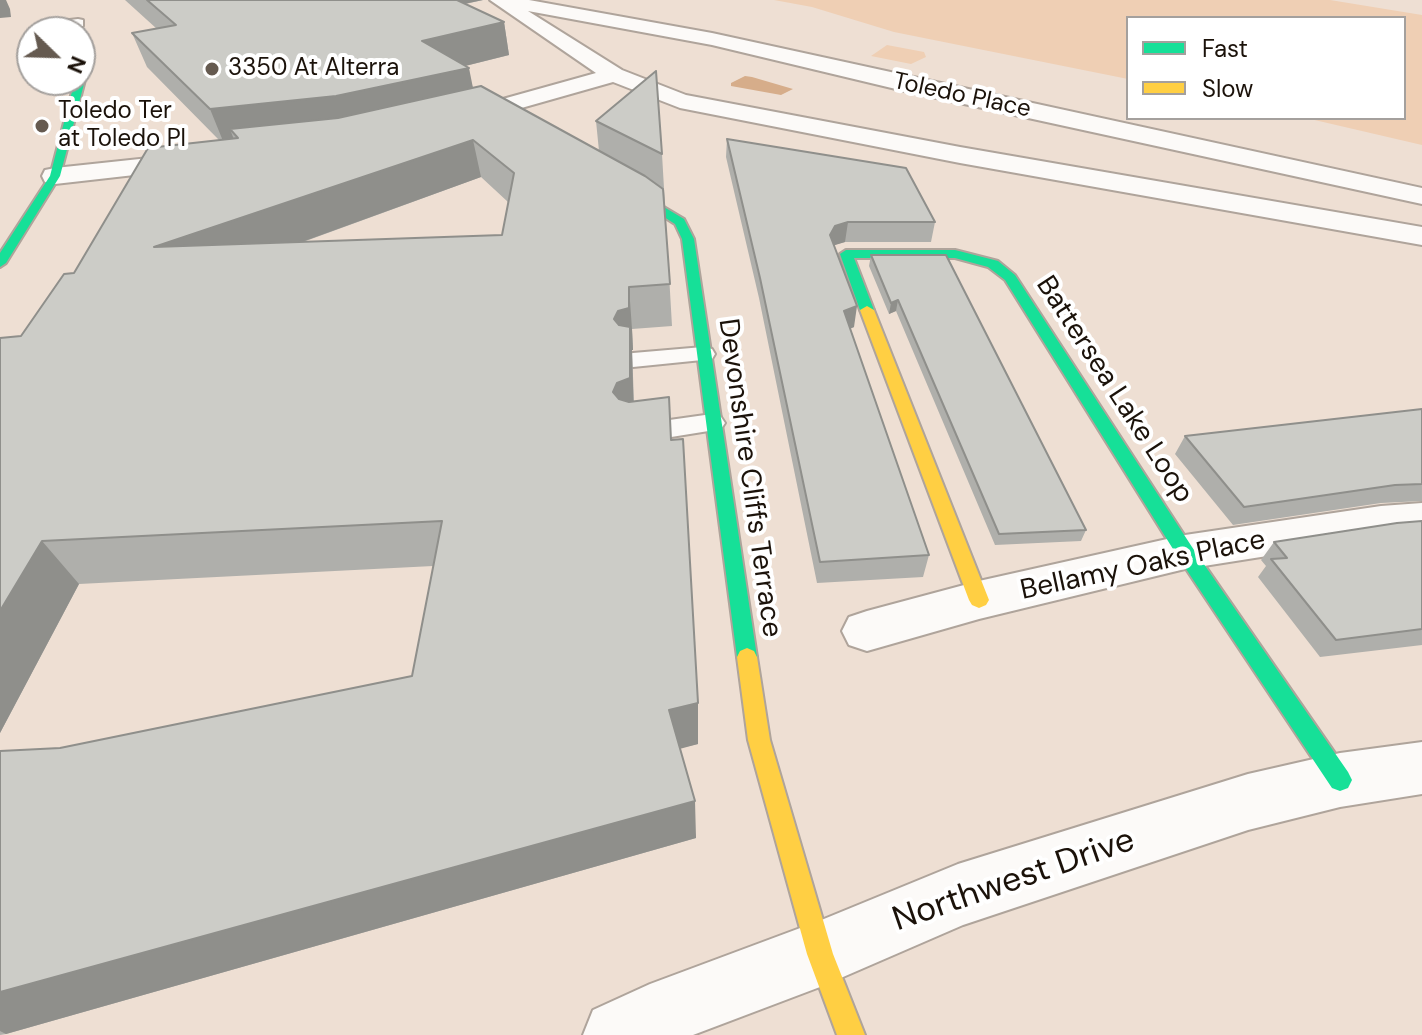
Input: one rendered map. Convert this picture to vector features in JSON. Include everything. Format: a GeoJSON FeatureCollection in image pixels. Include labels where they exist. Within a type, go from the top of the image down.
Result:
{"type":"FeatureCollection","features":[{"type":"Feature","properties":{"kind":"street","name":"Toledo Place"},"geometry":{"type":"LineString","coordinates":[[500,0],[614,75],[680,101],[767,120],[1422,236]]}},
{"type":"Feature","properties":{"kind":"street","name":"Toledo Place"},"geometry":{"type":"LineString","coordinates":[[500,0],[712,39],[833,87],[1422,196]]}},
{"type":"Feature","properties":{"kind":"street"},"geometry":{"type":"LineString","coordinates":[[430,126],[614,75]]}},
{"type":"Feature","properties":{"kind":"street"},"geometry":{"type":"LineString","coordinates":[[767,120],[804,113],[833,87]]}},
{"type":"Feature","properties":{"kind":"street"},"geometry":{"type":"LineString","coordinates":[[0,263],[55,176],[76,96]]}},
{"type":"Feature","properties":{"kind":"street"},"geometry":{"type":"LineString","coordinates":[[491,110],[517,125]]}},
{"type":"Feature","properties":{"kind":"street"},"geometry":{"type":"LineString","coordinates":[[55,176],[224,158]]}},
{"type":"Feature","properties":{"kind":"street","name":"Devonshire Cliffs Terrace"},"geometry":{"type":"LineString","coordinates":[[594,169],[659,206],[680,222],[688,239],[759,740],[820,954],[851,1035]]}},
{"type":"Feature","properties":{"kind":"street","name":"Battersea Lake Loop"},"geometry":{"type":"LineString","coordinates":[[979,600],[846,254],[955,254],[993,264],[1010,278],[1185,552],[1340,780]]}},
{"type":"Feature","properties":{"kind":"street","name":"Bellamy Oaks Place"},"geometry":{"type":"LineString","coordinates":[[867,631],[979,600],[1185,552],[1381,522],[1422,519]]}},
{"type":"Feature","properties":{"kind":"street","name":"Northwest Drive"},"geometry":{"type":"LineString","coordinates":[[618,1035],[674,1008],[820,954],[958,895],[1248,802],[1340,780],[1422,768]]}},
{"type":"Feature","properties":{"kind":"lane"},"geometry":{"type":"LineString","coordinates":[[56,99],[61,96]]}},
{"type":"Feature","properties":{"kind":"lane"},"geometry":{"type":"LineString","coordinates":[[633,360],[703,354]]}},
{"type":"Feature","properties":{"kind":"lane"},"geometry":{"type":"LineString","coordinates":[[634,434],[712,423]]}},
{"type":"Feature","properties":{"kind":"shaded area"},"geometry":{"type":"Polygon","coordinates":[[[774,0],[1330,0],[1422,15],[1422,145],[1315,120],[1406,120],[1406,16],[1126,16],[1126,79],[894,32],[812,7],[774,0]]]}},
{"type":"Feature","properties":{"kind":"shaded area"},"geometry":{"type":"Polygon","coordinates":[[[887,45],[924,52],[926,57],[911,64],[871,56],[887,45]]]}},
{"type":"Feature","properties":{"kind":"shaded area"},"geometry":{"type":"Polygon","coordinates":[[[745,76],[793,89],[781,95],[731,86],[731,83],[745,76]]]}},
{"type":"Feature","properties":{"kind":"building"},"geometry":{"type":"Polygon","coordinates":[[[147,0],[457,0],[504,22],[422,41],[469,68],[336,96],[210,109],[132,33],[176,25],[147,0]]]}},
{"type":"Feature","properties":{"kind":"building"},"geometry":{"type":"Polygon","coordinates":[[[656,71],[662,154],[596,121],[656,71]]]}},
{"type":"Feature","properties":{"kind":"building"},"geometry":{"type":"Polygon","coordinates":[[[481,86],[645,176],[663,189],[670,284],[629,287],[629,308],[618,311],[614,319],[619,325],[630,327],[630,378],[617,383],[613,392],[619,399],[629,402],[669,397],[671,440],[683,439],[698,703],[669,710],[695,801],[0,992],[0,751],[60,748],[412,676],[442,521],[42,541],[0,611],[0,338],[21,336],[64,274],[74,273],[148,148],[238,138],[230,129],[338,118],[481,86]],[[473,140],[154,247],[502,235],[514,173],[473,140]]]}},
{"type":"Feature","properties":{"kind":"building"},"geometry":{"type":"Polygon","coordinates":[[[727,139],[906,168],[935,222],[848,222],[835,226],[830,235],[857,306],[844,311],[929,555],[820,562],[727,139]]]}},
{"type":"Feature","properties":{"kind":"building"},"geometry":{"type":"Polygon","coordinates":[[[871,255],[946,255],[1086,530],[999,534],[898,300],[891,303],[871,255]]]}},
{"type":"Feature","properties":{"kind":"building"},"geometry":{"type":"Polygon","coordinates":[[[1422,409],[1422,484],[1395,485],[1244,507],[1185,436],[1422,409]]]}},
{"type":"Feature","properties":{"kind":"building"},"geometry":{"type":"Polygon","coordinates":[[[1422,521],[1422,629],[1336,640],[1271,559],[1287,558],[1274,542],[1422,521]]]}},
{"type":"Feature","properties":{"kind":"traffic: fast"},"geometry":{"type":"LineString","coordinates":[[0,263],[55,176],[76,96]]}},
{"type":"Feature","properties":{"kind":"traffic: fast"},"geometry":{"type":"LineString","coordinates":[[615,181],[680,222],[688,239],[747,657]]}},
{"type":"Feature","properties":{"kind":"traffic: fast"},"geometry":{"type":"LineString","coordinates":[[867,310],[846,254],[955,254],[993,264],[1010,278],[1185,552],[1340,780]]}},
{"type":"Feature","properties":{"kind":"traffic: slow"},"geometry":{"type":"LineString","coordinates":[[867,310],[979,600]]}},
{"type":"Feature","properties":{"kind":"traffic: slow"},"geometry":{"type":"LineString","coordinates":[[747,657],[759,740],[820,954],[851,1035]]}},
{"type":"Feature","properties":{"kind":"place","name":"3350 At Alterra"},"geometry":{"type":"Point","coordinates":[212,69]}},
{"type":"Feature","properties":{"kind":"place","name":"Toledo Ter at Toledo Pl"},"geometry":{"type":"Point","coordinates":[42,126]}}]}
